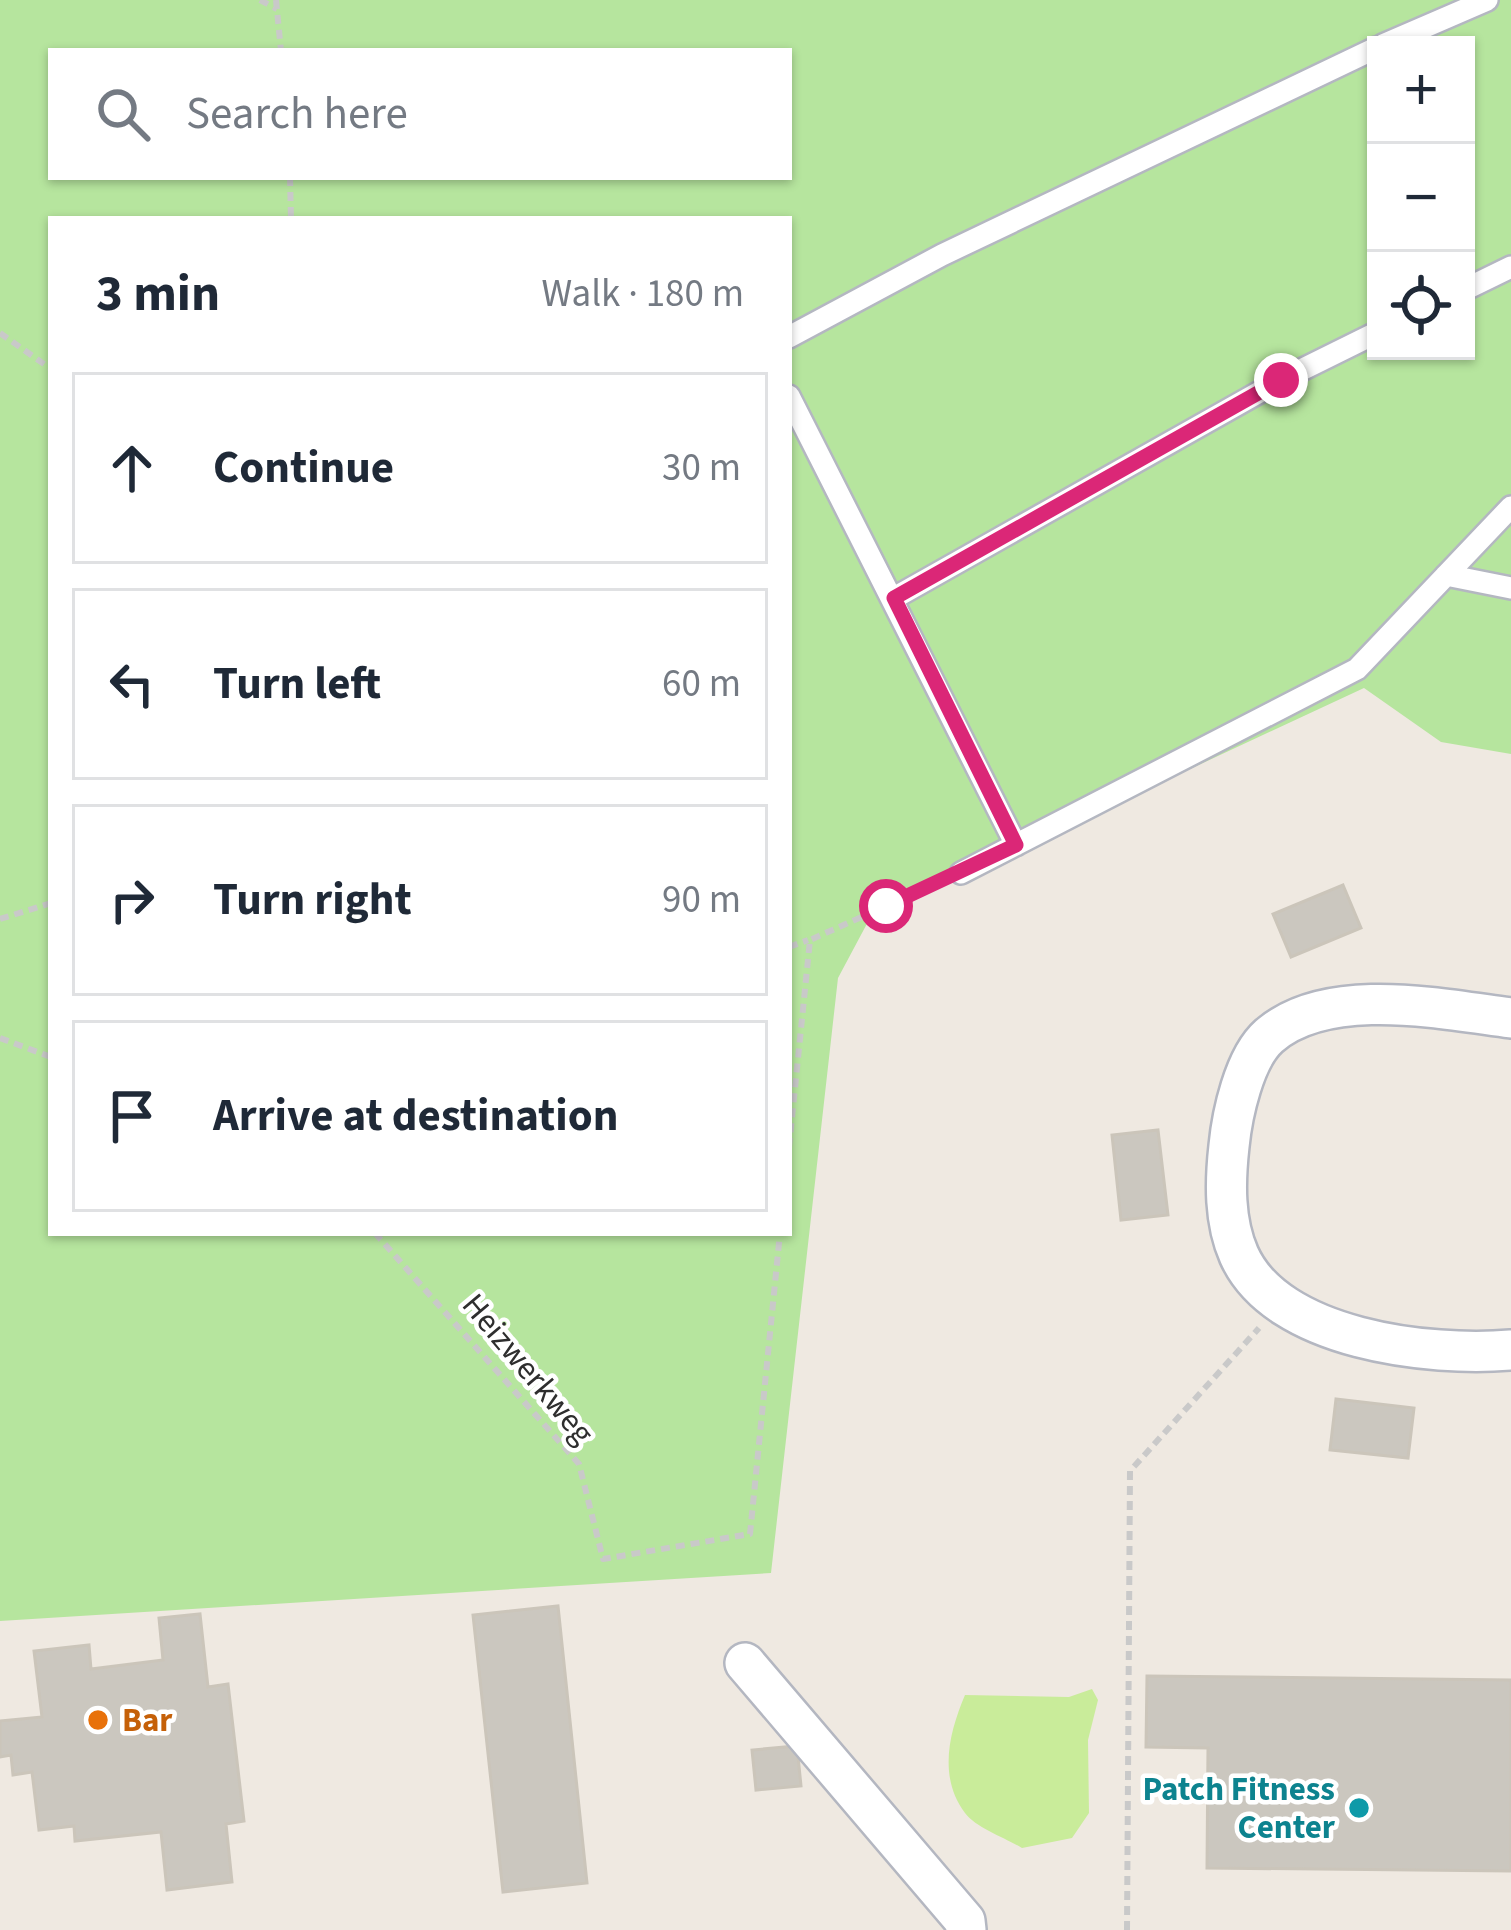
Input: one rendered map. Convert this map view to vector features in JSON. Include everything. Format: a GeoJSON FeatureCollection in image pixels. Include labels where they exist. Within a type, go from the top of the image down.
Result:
{"type":"FeatureCollection","features":[{"type":"Feature","properties":{"kind":"street"},"geometry":{"type":"LineString","coordinates":[[1511,1018],[1388,1002],[1318,1013],[1268,1036],[1234,1102],[1224,1189],[1240,1257],[1282,1303],[1349,1338],[1474,1353],[1511,1350]]}},
{"type":"Feature","properties":{"kind":"street"},"geometry":{"type":"LineString","coordinates":[[745,1663],[965,1922],[966,1930]]}},
{"type":"Feature","properties":{"kind":"lane"},"geometry":{"type":"LineString","coordinates":[[1405,36],[1487,0]]}},
{"type":"Feature","properties":{"kind":"lane"},"geometry":{"type":"LineString","coordinates":[[792,336],[982,236],[1367,53]]}},
{"type":"Feature","properties":{"kind":"lane"},"geometry":{"type":"LineString","coordinates":[[1475,285],[1511,267]]}},
{"type":"Feature","properties":{"kind":"lane"},"geometry":{"type":"LineString","coordinates":[[894,598],[1281,380],[1367,337]]}},
{"type":"Feature","properties":{"kind":"lane"},"geometry":{"type":"LineString","coordinates":[[792,402],[1016,845]]}},
{"type":"Feature","properties":{"kind":"lane"},"geometry":{"type":"LineString","coordinates":[[961,872],[1357,669],[1511,507]]}},
{"type":"Feature","properties":{"kind":"lane"},"geometry":{"type":"LineString","coordinates":[[1446,575],[1511,588]]}},
{"type":"Feature","properties":{"kind":"path"},"geometry":{"type":"LineString","coordinates":[[260,0],[277,4],[281,48]]}},
{"type":"Feature","properties":{"kind":"path"},"geometry":{"type":"LineString","coordinates":[[290,180],[291,216]]}},
{"type":"Feature","properties":{"kind":"path"},"geometry":{"type":"LineString","coordinates":[[0,333],[48,367]]}},
{"type":"Feature","properties":{"kind":"path"},"geometry":{"type":"LineString","coordinates":[[792,946],[961,872]]}},
{"type":"Feature","properties":{"kind":"path"},"geometry":{"type":"LineString","coordinates":[[0,919],[48,904]]}},
{"type":"Feature","properties":{"kind":"path"},"geometry":{"type":"LineString","coordinates":[[792,1117],[810,940]]}},
{"type":"Feature","properties":{"kind":"path"},"geometry":{"type":"LineString","coordinates":[[0,1038],[48,1056]]}},
{"type":"Feature","properties":{"kind":"path","name":"Heizwerkweg"},"geometry":{"type":"LineString","coordinates":[[378,1236],[579,1464],[602,1559],[749,1534],[780,1236]]}},
{"type":"Feature","properties":{"kind":"path"},"geometry":{"type":"LineString","coordinates":[[1127,1930],[1130,1472],[1282,1303]]}},
{"type":"Feature","properties":{"kind":"green space"},"geometry":{"type":"Polygon","coordinates":[[[0,0],[1511,0],[1511,754],[1441,742],[1364,688],[870,918],[838,978],[771,1573],[0,1621],[0,0]]]}},
{"type":"Feature","properties":{"kind":"green space"},"geometry":{"type":"Polygon","coordinates":[[[1092,1689],[1098,1700],[1088,1740],[1089,1813],[1072,1838],[1022,1848],[970,1818],[957,1799],[949,1770],[954,1724],[965,1695],[1069,1697],[1092,1689]]]}},
{"type":"Feature","properties":{"kind":"building"},"geometry":{"type":"Polygon","coordinates":[[[1343,885],[1361,928],[1291,957],[1273,914],[1343,885]]]}},
{"type":"Feature","properties":{"kind":"building"},"geometry":{"type":"Polygon","coordinates":[[[1158,1130],[1168,1215],[1121,1220],[1112,1135],[1158,1130]]]}},
{"type":"Feature","properties":{"kind":"building"},"geometry":{"type":"Polygon","coordinates":[[[1336,1399],[1414,1408],[1408,1458],[1330,1450],[1336,1399]]]}},
{"type":"Feature","properties":{"kind":"building"},"geometry":{"type":"Polygon","coordinates":[[[558,1606],[587,1883],[503,1892],[473,1615],[558,1606]]]}},
{"type":"Feature","properties":{"kind":"building"},"geometry":{"type":"Polygon","coordinates":[[[200,1614],[208,1687],[228,1684],[244,1821],[226,1824],[232,1882],[167,1890],[161,1832],[75,1841],[74,1826],[39,1830],[32,1772],[13,1775],[11,1755],[0,1757],[0,1721],[42,1717],[34,1651],[89,1645],[91,1669],[163,1660],[159,1618],[200,1614]]]}},
{"type":"Feature","properties":{"kind":"building","name":"Patch Fitness Center"},"geometry":{"type":"Polygon","coordinates":[[[1147,1676],[1511,1680],[1511,1871],[1207,1868],[1208,1748],[1146,1747],[1147,1676]]]}},
{"type":"Feature","properties":{"kind":"building"},"geometry":{"type":"Polygon","coordinates":[[[797,1746],[801,1786],[756,1790],[752,1750],[797,1746]]]}},
{"type":"Feature","properties":{"kind":"place","name":"Bar"},"geometry":{"type":"Point","coordinates":[98,1720]}},
{"type":"Feature","properties":{"kind":"place","name":"Patch Fitness Center"},"geometry":{"type":"Point","coordinates":[1359,1808]}},
{"type":"Feature","properties":{"kind":"route"},"geometry":{"type":"LineString","coordinates":[[886,906],[1016,845],[894,598],[1281,380]]}}]}
